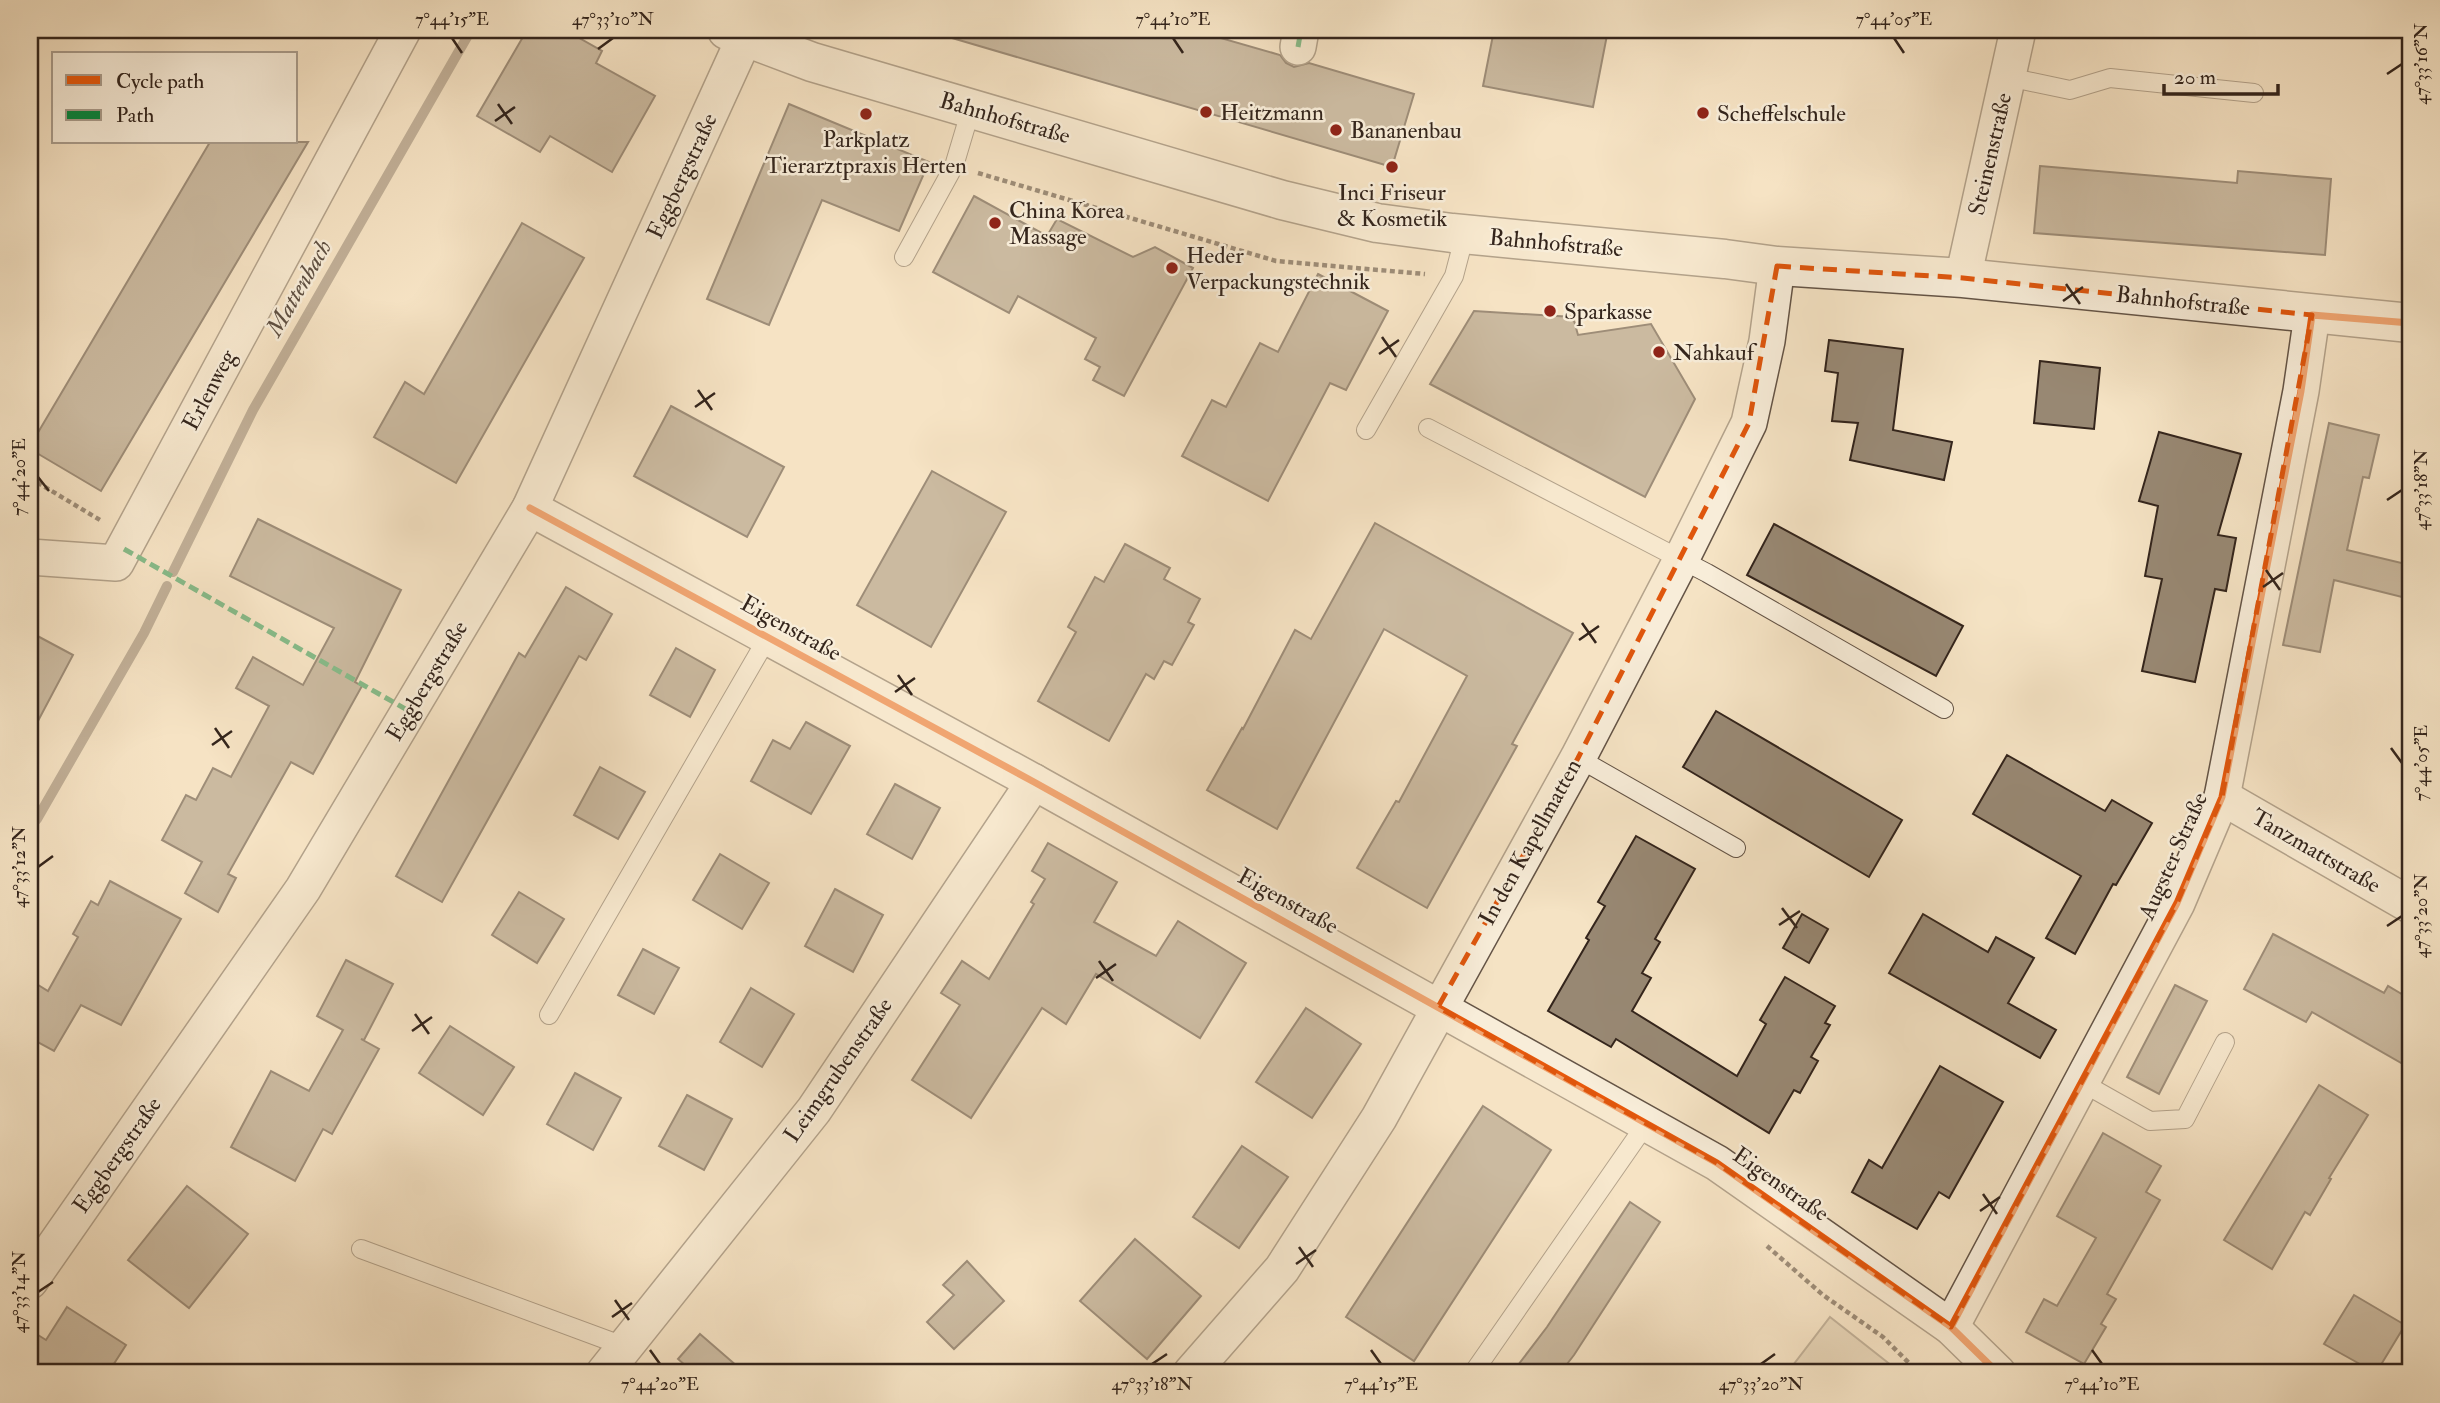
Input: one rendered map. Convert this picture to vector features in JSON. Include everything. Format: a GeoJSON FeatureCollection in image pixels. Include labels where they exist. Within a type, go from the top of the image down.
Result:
{"type":"FeatureCollection","features":[{"type":"Feature","properties":{"kind":"street","name":"Erlenweg"},"geometry":{"type":"LineString","coordinates":[[30,557],[117,563],[402,30]]}},
{"type":"Feature","properties":{"kind":"street","name":"Steinenstraße"},"geometry":{"type":"LineString","coordinates":[[1963,278],[2018,30]]}},
{"type":"Feature","properties":{"kind":"street","name":"Bahnhofstraße"},"geometry":{"type":"LineString","coordinates":[[740,32],[812,62],[1282,200],[1377,223],[1777,266],[1963,278],[2410,323]]}},
{"type":"Feature","properties":{"kind":"street","name":"Eggbergstraße"},"geometry":{"type":"LineString","coordinates":[[30,1281],[303,889],[530,508],[740,32]]}},
{"type":"Feature","properties":{"kind":"street","name":"In den Kapellmatten"},"geometry":{"type":"LineString","coordinates":[[1191,1373],[1282,1269],[1378,1118],[1578,758],[1749,423],[1767,341],[1777,266]]}},
{"type":"Feature","properties":{"kind":"street","name":"Augster Straße"},"geometry":{"type":"LineString","coordinates":[[1951,1327],[2177,903],[2222,797],[2301,391],[2312,315]]}},
{"type":"Feature","properties":{"kind":"street","name":"Eigenstraße"},"geometry":{"type":"LineString","coordinates":[[530,508],[1034,782],[1717,1163],[1951,1327],[1998,1373]]}},
{"type":"Feature","properties":{"kind":"street","name":"Leimgrubenstraße"},"geometry":{"type":"LineString","coordinates":[[604,1373],[814,1110],[1034,782]]}},
{"type":"Feature","properties":{"kind":"street","name":"Tanzmattstraße"},"geometry":{"type":"LineString","coordinates":[[2222,797],[2410,905]]}},
{"type":"Feature","properties":{"kind":"lane"},"geometry":{"type":"LineString","coordinates":[[2008,77],[2070,90],[2110,78],[2254,93]]}},
{"type":"Feature","properties":{"kind":"lane"},"geometry":{"type":"LineString","coordinates":[[904,257],[954,166],[971,109]]}},
{"type":"Feature","properties":{"kind":"lane"},"geometry":{"type":"LineString","coordinates":[[1366,430],[1454,276],[1465,234]]}},
{"type":"Feature","properties":{"kind":"lane"},"geometry":{"type":"LineString","coordinates":[[1428,428],[1681,560],[1944,709]]}},
{"type":"Feature","properties":{"kind":"lane","name":"Eigenstraße"},"geometry":{"type":"LineString","coordinates":[[549,1015],[768,637]]}},
{"type":"Feature","properties":{"kind":"lane"},"geometry":{"type":"LineString","coordinates":[[1578,758],[1736,848]]}},
{"type":"Feature","properties":{"kind":"lane"},"geometry":{"type":"LineString","coordinates":[[2081,1082],[2150,1121],[2185,1119],[2225,1042]]}},
{"type":"Feature","properties":{"kind":"lane"},"geometry":{"type":"LineString","coordinates":[[1473,1373],[1646,1124]]}},
{"type":"Feature","properties":{"kind":"lane"},"geometry":{"type":"LineString","coordinates":[[362,1249],[626,1347]]}},
{"type":"Feature","properties":{"kind":"path"},"geometry":{"type":"LineString","coordinates":[[954,166],[1276,261],[1454,276]]}},
{"type":"Feature","properties":{"kind":"path"},"geometry":{"type":"LineString","coordinates":[[30,478],[106,524],[133,533]]}},
{"type":"Feature","properties":{"kind":"path"},"geometry":{"type":"LineString","coordinates":[[1764,1243],[1823,1295],[1883,1338],[1919,1373]]}},
{"type":"Feature","properties":{"kind":"highlighted area"},"geometry":{"type":"Polygon","coordinates":[[[1777,266],[1963,278],[2312,315],[2222,797],[2177,903],[1951,1327],[1717,1163],[1438,1007],[1578,758],[1749,423],[1777,266]]]}},
{"type":"Feature","properties":{"kind":"shaded area"},"geometry":{"type":"Polygon","coordinates":[[[1830,1317],[1901,1373],[1787,1373],[1830,1317]]]}},
{"type":"Feature","properties":{"kind":"building"},"geometry":{"type":"Polygon","coordinates":[[[527,30],[565,30],[602,51],[596,63],[655,96],[612,172],[550,136],[540,152],[477,116],[527,30]]]}},
{"type":"Feature","properties":{"kind":"building","name":"Bananenbau"},"geometry":{"type":"Polygon","coordinates":[[[953,30],[1193,30],[1280,55],[1286,63],[1294,67],[1309,63],[1414,94],[1392,167],[952,38],[953,30]]]}},
{"type":"Feature","properties":{"kind":"building"},"geometry":{"type":"Polygon","coordinates":[[[1494,30],[1608,30],[1593,107],[1483,86],[1494,30]]]}},
{"type":"Feature","properties":{"kind":"building"},"geometry":{"type":"Polygon","coordinates":[[[789,104],[929,162],[899,231],[822,200],[769,325],[707,299],[789,104]]]}},
{"type":"Feature","properties":{"kind":"building"},"geometry":{"type":"Polygon","coordinates":[[[308,142],[101,491],[30,449],[209,144],[308,142]]]}},
{"type":"Feature","properties":{"kind":"building"},"geometry":{"type":"Polygon","coordinates":[[[2040,166],[2237,183],[2238,171],[2331,179],[2325,255],[2034,233],[2040,166]]]}},
{"type":"Feature","properties":{"kind":"building"},"geometry":{"type":"Polygon","coordinates":[[[974,196],[1047,236],[1057,219],[1133,257],[1155,247],[1193,268],[1124,396],[1093,380],[1100,367],[1085,359],[1096,338],[1018,296],[1009,313],[933,272],[974,196]]]}},
{"type":"Feature","properties":{"kind":"building"},"geometry":{"type":"Polygon","coordinates":[[[522,223],[584,258],[456,483],[374,437],[405,382],[424,394],[522,223]]]}},
{"type":"Feature","properties":{"kind":"building"},"geometry":{"type":"Polygon","coordinates":[[[1318,274],[1388,311],[1346,390],[1330,383],[1268,501],[1182,456],[1212,400],[1226,407],[1260,343],[1278,352],[1318,274]]]}},
{"type":"Feature","properties":{"kind":"building"},"geometry":{"type":"Polygon","coordinates":[[[1474,311],[1573,317],[1578,335],[1651,324],[1695,399],[1645,497],[1430,384],[1474,311]]]}},
{"type":"Feature","properties":{"kind":"building"},"geometry":{"type":"Polygon","coordinates":[[[1829,340],[1903,349],[1893,430],[1952,442],[1944,480],[1850,460],[1858,423],[1832,421],[1838,373],[1825,371],[1829,340]]]}},
{"type":"Feature","properties":{"kind":"building"},"geometry":{"type":"Polygon","coordinates":[[[2040,361],[2100,368],[2094,429],[2034,423],[2040,361]]]}},
{"type":"Feature","properties":{"kind":"building"},"geometry":{"type":"Polygon","coordinates":[[[671,406],[784,467],[747,537],[634,476],[671,406]]]}},
{"type":"Feature","properties":{"kind":"building"},"geometry":{"type":"Polygon","coordinates":[[[2329,423],[2379,435],[2369,478],[2363,477],[2347,550],[2410,565],[2410,599],[2334,580],[2320,652],[2283,645],[2329,423]]]}},
{"type":"Feature","properties":{"kind":"building"},"geometry":{"type":"Polygon","coordinates":[[[2159,432],[2241,454],[2218,535],[2236,538],[2226,591],[2215,589],[2195,682],[2142,671],[2162,579],[2145,576],[2158,506],[2139,501],[2159,432]]]}},
{"type":"Feature","properties":{"kind":"building"},"geometry":{"type":"Polygon","coordinates":[[[932,471],[1006,512],[931,647],[857,605],[932,471]]]}},
{"type":"Feature","properties":{"kind":"building"},"geometry":{"type":"Polygon","coordinates":[[[258,519],[401,590],[355,682],[362,686],[313,774],[291,762],[228,874],[236,878],[218,912],[185,893],[202,862],[162,840],[186,795],[196,800],[213,768],[231,777],[269,706],[236,688],[253,657],[303,685],[334,628],[230,576],[258,519]]]}},
{"type":"Feature","properties":{"kind":"building"},"geometry":{"type":"Polygon","coordinates":[[[1375,523],[1573,633],[1512,744],[1517,746],[1427,908],[1357,868],[1396,801],[1399,802],[1467,676],[1384,629],[1277,829],[1207,790],[1243,729],[1295,630],[1311,639],[1375,523]]]}},
{"type":"Feature","properties":{"kind":"building"},"geometry":{"type":"Polygon","coordinates":[[[1774,524],[1963,626],[1936,676],[1747,575],[1774,524]]]}},
{"type":"Feature","properties":{"kind":"building"},"geometry":{"type":"Polygon","coordinates":[[[1125,544],[1170,568],[1164,579],[1200,599],[1188,622],[1194,625],[1172,665],[1164,661],[1154,679],[1146,674],[1109,741],[1038,701],[1076,632],[1068,627],[1095,577],[1104,582],[1125,544]]]}},
{"type":"Feature","properties":{"kind":"building"},"geometry":{"type":"Polygon","coordinates":[[[566,587],[612,614],[586,660],[579,656],[442,902],[396,876],[519,653],[525,657],[566,587]]]}},
{"type":"Feature","properties":{"kind":"building"},"geometry":{"type":"Polygon","coordinates":[[[30,632],[73,655],[30,736],[30,632]]]}},
{"type":"Feature","properties":{"kind":"building"},"geometry":{"type":"Polygon","coordinates":[[[676,648],[715,670],[690,717],[650,695],[676,648]]]}},
{"type":"Feature","properties":{"kind":"building"},"geometry":{"type":"Polygon","coordinates":[[[1716,711],[1902,820],[1869,877],[1683,767],[1716,711]]]}},
{"type":"Feature","properties":{"kind":"building"},"geometry":{"type":"Polygon","coordinates":[[[806,722],[850,746],[811,814],[751,781],[773,740],[790,749],[806,722]]]}},
{"type":"Feature","properties":{"kind":"building"},"geometry":{"type":"Polygon","coordinates":[[[2007,755],[2105,811],[2112,800],[2152,823],[2116,885],[2113,884],[2075,954],[2046,938],[2081,876],[1973,814],[2007,755]]]}},
{"type":"Feature","properties":{"kind":"building"},"geometry":{"type":"Polygon","coordinates":[[[600,767],[645,792],[618,839],[574,815],[600,767]]]}},
{"type":"Feature","properties":{"kind":"building"},"geometry":{"type":"Polygon","coordinates":[[[895,784],[940,808],[912,859],[867,834],[895,784]]]}},
{"type":"Feature","properties":{"kind":"building"},"geometry":{"type":"Polygon","coordinates":[[[1636,836],[1695,869],[1655,939],[1660,942],[1642,973],[1651,978],[1632,1011],[1737,1076],[1766,1024],[1760,1020],[1785,977],[1835,1006],[1825,1023],[1830,1025],[1811,1057],[1818,1061],[1800,1093],[1794,1090],[1769,1133],[1616,1039],[1611,1047],[1548,1011],[1589,940],[1586,938],[1605,906],[1598,902],[1636,836]]]}},
{"type":"Feature","properties":{"kind":"building"},"geometry":{"type":"Polygon","coordinates":[[[1048,843],[1117,882],[1094,922],[1156,956],[1178,921],[1246,963],[1200,1038],[1096,974],[1066,1024],[1042,1008],[971,1118],[912,1080],[960,1005],[941,993],[962,961],[989,979],[1034,904],[1031,902],[1045,879],[1032,871],[1048,843]]]}},
{"type":"Feature","properties":{"kind":"building"},"geometry":{"type":"Polygon","coordinates":[[[720,854],[769,883],[742,929],[693,900],[720,854]]]}},
{"type":"Feature","properties":{"kind":"building"},"geometry":{"type":"Polygon","coordinates":[[[110,881],[181,919],[121,1025],[81,1005],[54,1051],[30,1038],[30,980],[48,991],[78,937],[73,934],[91,901],[98,905],[110,881]]]}},
{"type":"Feature","properties":{"kind":"building"},"geometry":{"type":"Polygon","coordinates":[[[835,889],[883,915],[853,972],[805,946],[835,889]]]}},
{"type":"Feature","properties":{"kind":"building"},"geometry":{"type":"Polygon","coordinates":[[[519,892],[564,919],[537,963],[492,935],[519,892]]]}},
{"type":"Feature","properties":{"kind":"building"},"geometry":{"type":"Polygon","coordinates":[[[1802,914],[1828,929],[1809,963],[1783,948],[1802,914]]]}},
{"type":"Feature","properties":{"kind":"building"},"geometry":{"type":"Polygon","coordinates":[[[1923,914],[1988,952],[1996,937],[2034,958],[2008,1003],[2056,1030],[2040,1058],[1889,973],[1923,914]]]}},
{"type":"Feature","properties":{"kind":"building"},"geometry":{"type":"Polygon","coordinates":[[[2273,934],[2384,993],[2388,986],[2410,999],[2410,1068],[2312,1012],[2306,1022],[2244,989],[2273,934]]]}},
{"type":"Feature","properties":{"kind":"building"},"geometry":{"type":"Polygon","coordinates":[[[643,949],[679,968],[654,1014],[618,995],[643,949]]]}},
{"type":"Feature","properties":{"kind":"building"},"geometry":{"type":"Polygon","coordinates":[[[346,960],[393,984],[364,1040],[361,1039],[379,1049],[332,1134],[323,1129],[295,1181],[231,1147],[271,1071],[309,1091],[343,1030],[317,1016],[346,960]]]}},
{"type":"Feature","properties":{"kind":"building"},"geometry":{"type":"Polygon","coordinates":[[[2175,985],[2207,1001],[2159,1094],[2127,1077],[2175,985]]]}},
{"type":"Feature","properties":{"kind":"building"},"geometry":{"type":"Polygon","coordinates":[[[751,988],[794,1014],[762,1067],[720,1042],[751,988]]]}},
{"type":"Feature","properties":{"kind":"building"},"geometry":{"type":"Polygon","coordinates":[[[1306,1008],[1361,1044],[1312,1118],[1256,1082],[1306,1008]]]}},
{"type":"Feature","properties":{"kind":"building"},"geometry":{"type":"Polygon","coordinates":[[[450,1026],[514,1067],[483,1115],[419,1073],[450,1026]]]}},
{"type":"Feature","properties":{"kind":"building"},"geometry":{"type":"Polygon","coordinates":[[[1940,1066],[2003,1102],[1949,1198],[1939,1192],[1917,1229],[1852,1192],[1869,1160],[1882,1168],[1940,1066]]]}},
{"type":"Feature","properties":{"kind":"building"},"geometry":{"type":"Polygon","coordinates":[[[575,1073],[621,1098],[593,1150],[547,1124],[575,1073]]]}},
{"type":"Feature","properties":{"kind":"building"},"geometry":{"type":"Polygon","coordinates":[[[2319,1085],[2368,1115],[2329,1178],[2331,1179],[2310,1215],[2305,1212],[2272,1269],[2224,1240],[2319,1085]]]}},
{"type":"Feature","properties":{"kind":"building"},"geometry":{"type":"Polygon","coordinates":[[[687,1095],[732,1119],[704,1170],[659,1146],[687,1095]]]}},
{"type":"Feature","properties":{"kind":"building"},"geometry":{"type":"Polygon","coordinates":[[[1483,1106],[1551,1150],[1414,1361],[1346,1317],[1483,1106]]]}},
{"type":"Feature","properties":{"kind":"building"},"geometry":{"type":"Polygon","coordinates":[[[2103,1133],[2161,1166],[2146,1192],[2160,1200],[2107,1294],[2116,1299],[2101,1324],[2106,1327],[2084,1364],[2026,1332],[2044,1299],[2057,1306],[2096,1238],[2057,1216],[2103,1133]]]}},
{"type":"Feature","properties":{"kind":"building"},"geometry":{"type":"Polygon","coordinates":[[[1242,1146],[1288,1177],[1239,1248],[1193,1217],[1242,1146]]]}},
{"type":"Feature","properties":{"kind":"building"},"geometry":{"type":"Polygon","coordinates":[[[187,1186],[248,1234],[189,1308],[128,1260],[187,1186]]]}},
{"type":"Feature","properties":{"kind":"building"},"geometry":{"type":"Polygon","coordinates":[[[1630,1202],[1660,1222],[1574,1355],[1560,1373],[1512,1373],[1547,1327],[1630,1202]]]}},
{"type":"Feature","properties":{"kind":"building"},"geometry":{"type":"Polygon","coordinates":[[[1135,1239],[1201,1296],[1147,1359],[1080,1301],[1135,1239]]]}},
{"type":"Feature","properties":{"kind":"building"},"geometry":{"type":"Polygon","coordinates":[[[967,1261],[1004,1301],[954,1349],[927,1322],[954,1295],[943,1285],[967,1261]]]}},
{"type":"Feature","properties":{"kind":"building"},"geometry":{"type":"Polygon","coordinates":[[[2354,1295],[2405,1325],[2376,1373],[2324,1344],[2354,1295]]]}},
{"type":"Feature","properties":{"kind":"building"},"geometry":{"type":"Polygon","coordinates":[[[67,1307],[126,1345],[108,1373],[30,1373],[30,1330],[46,1340],[67,1307]]]}},
{"type":"Feature","properties":{"kind":"building"},"geometry":{"type":"Polygon","coordinates":[[[700,1334],[745,1373],[694,1373],[678,1359],[700,1334]]]}},
{"type":"Feature","properties":{"kind":"waterway","name":"Mattenbach"},"geometry":{"type":"LineString","coordinates":[[173,572],[253,410],[471,30]]}},
{"type":"Feature","properties":{"kind":"waterway","name":"Mattenbach"},"geometry":{"type":"LineString","coordinates":[[30,827],[144,633],[167,586]]}},
{"type":"Feature","properties":{"kind":"marked path"},"geometry":{"type":"LineString","coordinates":[[1298,47],[1301,30]]}},
{"type":"Feature","properties":{"kind":"marked path"},"geometry":{"type":"LineString","coordinates":[[124,549],[409,711]]}},
{"type":"Feature","properties":{"kind":"cycle path"},"geometry":{"type":"LineString","coordinates":[[1951,1327],[2177,903],[2222,797],[2301,391],[2312,315],[2410,323]]}},
{"type":"Feature","properties":{"kind":"cycle path"},"geometry":{"type":"LineString","coordinates":[[530,508],[1034,782],[1717,1163],[1951,1327],[1998,1373]]}},
{"type":"Feature","properties":{"kind":"place","name":"Heitzmann"},"geometry":{"type":"Point","coordinates":[1206,112]}},
{"type":"Feature","properties":{"kind":"place","name":"Scheffelschule"},"geometry":{"type":"Point","coordinates":[1703,113]}},
{"type":"Feature","properties":{"kind":"place","name":"Parkplatz Tierarztpraxis Herten"},"geometry":{"type":"Point","coordinates":[866,114]}},
{"type":"Feature","properties":{"kind":"place","name":"Bananenbau"},"geometry":{"type":"Point","coordinates":[1336,130]}},
{"type":"Feature","properties":{"kind":"place","name":"Inci Friseur & Kosmetik"},"geometry":{"type":"Point","coordinates":[1392,167]}},
{"type":"Feature","properties":{"kind":"place","name":"China Korea Massage"},"geometry":{"type":"Point","coordinates":[995,223]}},
{"type":"Feature","properties":{"kind":"place","name":"Heder Verpackungstechnik"},"geometry":{"type":"Point","coordinates":[1172,268]}},
{"type":"Feature","properties":{"kind":"place","name":"Sparkasse"},"geometry":{"type":"Point","coordinates":[1550,311]}},
{"type":"Feature","properties":{"kind":"place","name":"Nahkauf"},"geometry":{"type":"Point","coordinates":[1659,352]}}]}
